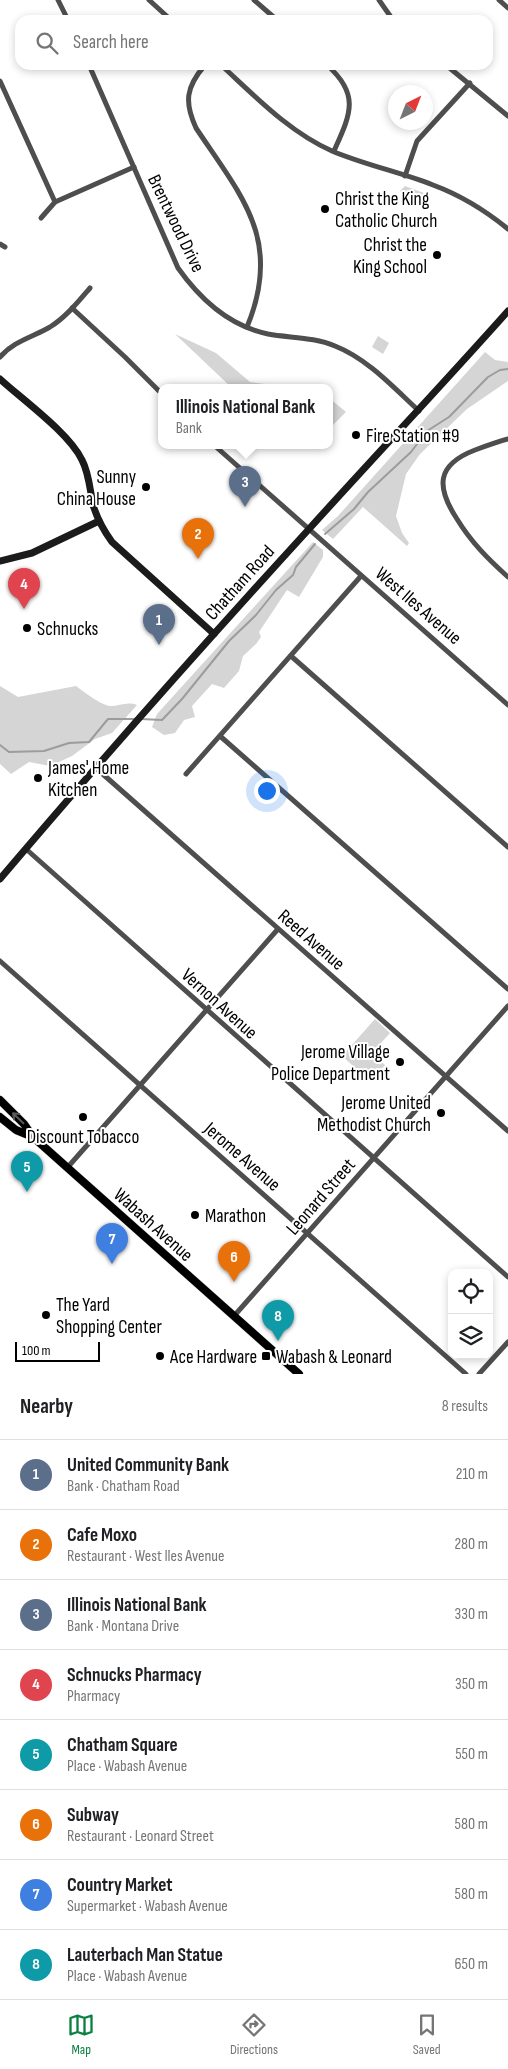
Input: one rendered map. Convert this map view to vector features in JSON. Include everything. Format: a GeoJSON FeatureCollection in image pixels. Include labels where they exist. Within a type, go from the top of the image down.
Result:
{"type":"FeatureCollection","features":[{"type":"Feature","properties":{"kind":"main road","name":"Chatham Road"},"geometry":{"type":"LineString","coordinates":[[0,879],[214,634],[508,311]]}},
{"type":"Feature","properties":{"kind":"main road"},"geometry":{"type":"LineString","coordinates":[[0,379],[62,434],[75,448],[83,462],[94,506],[104,532],[119,550],[214,634]]}},
{"type":"Feature","properties":{"kind":"main road"},"geometry":{"type":"LineString","coordinates":[[0,561],[32,553],[100,521]]}},
{"type":"Feature","properties":{"kind":"main road","name":"Wabash Avenue"},"geometry":{"type":"LineString","coordinates":[[0,1100],[24,1124],[33,1137],[299,1374]]}},
{"type":"Feature","properties":{"kind":"main road","name":"Wabash Avenue"},"geometry":{"type":"LineString","coordinates":[[0,1117],[16,1130],[33,1137]]}},
{"type":"Feature","properties":{"kind":"street"},"geometry":{"type":"LineString","coordinates":[[58,0],[66,15]]}},
{"type":"Feature","properties":{"kind":"street"},"geometry":{"type":"LineString","coordinates":[[149,0],[166,15]]}},
{"type":"Feature","properties":{"kind":"street"},"geometry":{"type":"LineString","coordinates":[[254,0],[271,15]]}},
{"type":"Feature","properties":{"kind":"street"},"geometry":{"type":"LineString","coordinates":[[379,0],[390,15]]}},
{"type":"Feature","properties":{"kind":"street"},"geometry":{"type":"LineString","coordinates":[[499,0],[508,8]]}},
{"type":"Feature","properties":{"kind":"street","name":"Brentwood Drive"},"geometry":{"type":"LineString","coordinates":[[90,70],[178,268],[212,307],[230,319],[267,334],[310,339],[335,346],[366,364],[419,411]]}},
{"type":"Feature","properties":{"kind":"street"},"geometry":{"type":"LineString","coordinates":[[202,70],[191,86],[188,104],[190,115],[196,128],[248,207],[261,250],[259,290],[248,327]]}},
{"type":"Feature","properties":{"kind":"street"},"geometry":{"type":"LineString","coordinates":[[226,70],[277,116],[298,132],[334,152],[434,185],[494,217],[508,229]]}},
{"type":"Feature","properties":{"kind":"street"},"geometry":{"type":"LineString","coordinates":[[332,70],[342,79],[350,102],[348,119],[334,152]]}},
{"type":"Feature","properties":{"kind":"street"},"geometry":{"type":"LineString","coordinates":[[453,70],[470,82],[508,116]]}},
{"type":"Feature","properties":{"kind":"street"},"geometry":{"type":"LineString","coordinates":[[0,81],[55,202]]}},
{"type":"Feature","properties":{"kind":"street"},"geometry":{"type":"LineString","coordinates":[[405,176],[417,141],[470,82]]}},
{"type":"Feature","properties":{"kind":"street"},"geometry":{"type":"LineString","coordinates":[[41,218],[55,202],[134,168]]}},
{"type":"Feature","properties":{"kind":"street"},"geometry":{"type":"LineString","coordinates":[[0,357],[19,341],[58,322],[90,288]]}},
{"type":"Feature","properties":{"kind":"street"},"geometry":{"type":"LineString","coordinates":[[72,308],[158,390]]}},
{"type":"Feature","properties":{"kind":"street"},"geometry":{"type":"LineString","coordinates":[[508,439],[466,454],[454,461],[444,473],[442,486],[446,500],[472,542],[508,577]]}},
{"type":"Feature","properties":{"kind":"street","name":"West Iles Avenue"},"geometry":{"type":"LineString","coordinates":[[218,449],[508,705]]}},
{"type":"Feature","properties":{"kind":"street"},"geometry":{"type":"LineString","coordinates":[[186,774],[361,576]]}},
{"type":"Feature","properties":{"kind":"street"},"geometry":{"type":"LineString","coordinates":[[291,656],[508,847]]}},
{"type":"Feature","properties":{"kind":"street"},"geometry":{"type":"LineString","coordinates":[[220,736],[508,989]]}},
{"type":"Feature","properties":{"kind":"street","name":"Reed Avenue"},"geometry":{"type":"LineString","coordinates":[[97,769],[508,1131]]}},
{"type":"Feature","properties":{"kind":"street","name":"Vernon Avenue"},"geometry":{"type":"LineString","coordinates":[[26,849],[508,1277]]}},
{"type":"Feature","properties":{"kind":"street"},"geometry":{"type":"LineString","coordinates":[[67,1168],[278,930]]}},
{"type":"Feature","properties":{"kind":"street","name":"Jerome Avenue"},"geometry":{"type":"LineString","coordinates":[[0,961],[466,1374]]}},
{"type":"Feature","properties":{"kind":"street","name":"Leonard Street"},"geometry":{"type":"LineString","coordinates":[[234,1316],[508,1006]]}},
{"type":"Feature","properties":{"kind":"street"},"geometry":{"type":"LineString","coordinates":[[480,1374],[508,1342]]}},
{"type":"Feature","properties":{"kind":"shaded area"},"geometry":{"type":"Polygon","coordinates":[[[405,186],[424,193],[414,204],[400,191],[405,186]]]}},
{"type":"Feature","properties":{"kind":"shaded area"},"geometry":{"type":"Polygon","coordinates":[[[175,334],[216,353],[250,382],[265,384],[228,384],[175,334]]]}},
{"type":"Feature","properties":{"kind":"shaded area"},"geometry":{"type":"Polygon","coordinates":[[[378,336],[389,343],[383,354],[372,347],[378,336]]]}},
{"type":"Feature","properties":{"kind":"shaded area"},"geometry":{"type":"Polygon","coordinates":[[[485,352],[495,360],[508,362],[508,381],[467,409],[420,454],[406,474],[396,516],[402,533],[409,543],[407,546],[363,507],[333,539],[322,530],[338,516],[485,352]]]}},
{"type":"Feature","properties":{"kind":"shaded area"},"geometry":{"type":"Polygon","coordinates":[[[333,401],[346,412],[333,425],[333,401]]]}},
{"type":"Feature","properties":{"kind":"shaded area"},"geometry":{"type":"Polygon","coordinates":[[[313,542],[323,550],[323,557],[299,597],[287,590],[259,632],[261,637],[243,656],[239,671],[224,688],[212,684],[192,706],[195,717],[184,720],[175,733],[164,735],[152,727],[157,714],[313,542]]]}},
{"type":"Feature","properties":{"kind":"shaded area"},"geometry":{"type":"Polygon","coordinates":[[[0,686],[18,697],[76,686],[106,705],[114,706],[130,703],[137,705],[112,733],[95,739],[72,756],[50,766],[29,762],[11,774],[0,764],[0,686]]]}},
{"type":"Feature","properties":{"kind":"shaded area"},"geometry":{"type":"Polygon","coordinates":[[[375,1019],[390,1033],[372,1053],[385,1065],[371,1082],[342,1056],[375,1019]]]}},
{"type":"Feature","properties":{"kind":"waterway"},"geometry":{"type":"LineString","coordinates":[[325,534],[354,509],[368,492],[411,452],[427,431],[449,417],[488,377],[500,370],[508,369]]}},
{"type":"Feature","properties":{"kind":"waterway"},"geometry":{"type":"LineString","coordinates":[[141,719],[162,720],[182,699],[229,641],[256,615],[276,590],[293,575],[296,567],[315,544]]}},
{"type":"Feature","properties":{"kind":"waterway"},"geometry":{"type":"LineString","coordinates":[[0,745],[9,752],[44,751],[69,743],[89,742],[108,719],[136,719]]}},
{"type":"Feature","properties":{"kind":"place","name":"Christ the King Catholic Church"},"geometry":{"type":"Point","coordinates":[325,209]}},
{"type":"Feature","properties":{"kind":"place","name":"Christ the King School"},"geometry":{"type":"Point","coordinates":[437,255]}},
{"type":"Feature","properties":{"kind":"place","name":"Fire Station #9"},"geometry":{"type":"Point","coordinates":[356,435]}},
{"type":"Feature","properties":{"kind":"place","name":"Sunny China House"},"geometry":{"type":"Point","coordinates":[146,487]}},
{"type":"Feature","properties":{"kind":"place","name":"Illinois National Bank"},"geometry":{"type":"Point","coordinates":[245,507]}},
{"type":"Feature","properties":{"kind":"place","name":"Cafe Moxo"},"geometry":{"type":"Point","coordinates":[198,559]}},
{"type":"Feature","properties":{"kind":"place","name":"Schnucks Pharmacy"},"geometry":{"type":"Point","coordinates":[24,609]}},
{"type":"Feature","properties":{"kind":"place","name":"Schnucks"},"geometry":{"type":"Point","coordinates":[27,628]}},
{"type":"Feature","properties":{"kind":"place","name":"United Community Bank"},"geometry":{"type":"Point","coordinates":[159,645]}},
{"type":"Feature","properties":{"kind":"place","name":"James' Home Kitchen"},"geometry":{"type":"Point","coordinates":[38,778]}},
{"type":"Feature","properties":{"kind":"place","name":"Jerome Village Police Department"},"geometry":{"type":"Point","coordinates":[400,1062]}},
{"type":"Feature","properties":{"kind":"place","name":"Jerome United Methodist Church"},"geometry":{"type":"Point","coordinates":[441,1113]}},
{"type":"Feature","properties":{"kind":"place","name":"Discount Tobacco"},"geometry":{"type":"Point","coordinates":[83,1117]}},
{"type":"Feature","properties":{"kind":"place","name":"Chatham Square"},"geometry":{"type":"Point","coordinates":[27,1192]}},
{"type":"Feature","properties":{"kind":"place","name":"Marathon"},"geometry":{"type":"Point","coordinates":[195,1215]}},
{"type":"Feature","properties":{"kind":"place","name":"Country Market"},"geometry":{"type":"Point","coordinates":[112,1264]}},
{"type":"Feature","properties":{"kind":"place","name":"Subway"},"geometry":{"type":"Point","coordinates":[234,1282]}},
{"type":"Feature","properties":{"kind":"place","name":"The Yard Shopping Center"},"geometry":{"type":"Point","coordinates":[46,1315]}},
{"type":"Feature","properties":{"kind":"place","name":"Lauterbach Man Statue"},"geometry":{"type":"Point","coordinates":[278,1341]}},
{"type":"Feature","properties":{"kind":"place","name":"Ace Hardware"},"geometry":{"type":"Point","coordinates":[160,1356]}},
{"type":"Feature","properties":{"kind":"place","name":"Wabash & Leonard"},"geometry":{"type":"Point","coordinates":[266,1356]}}]}
